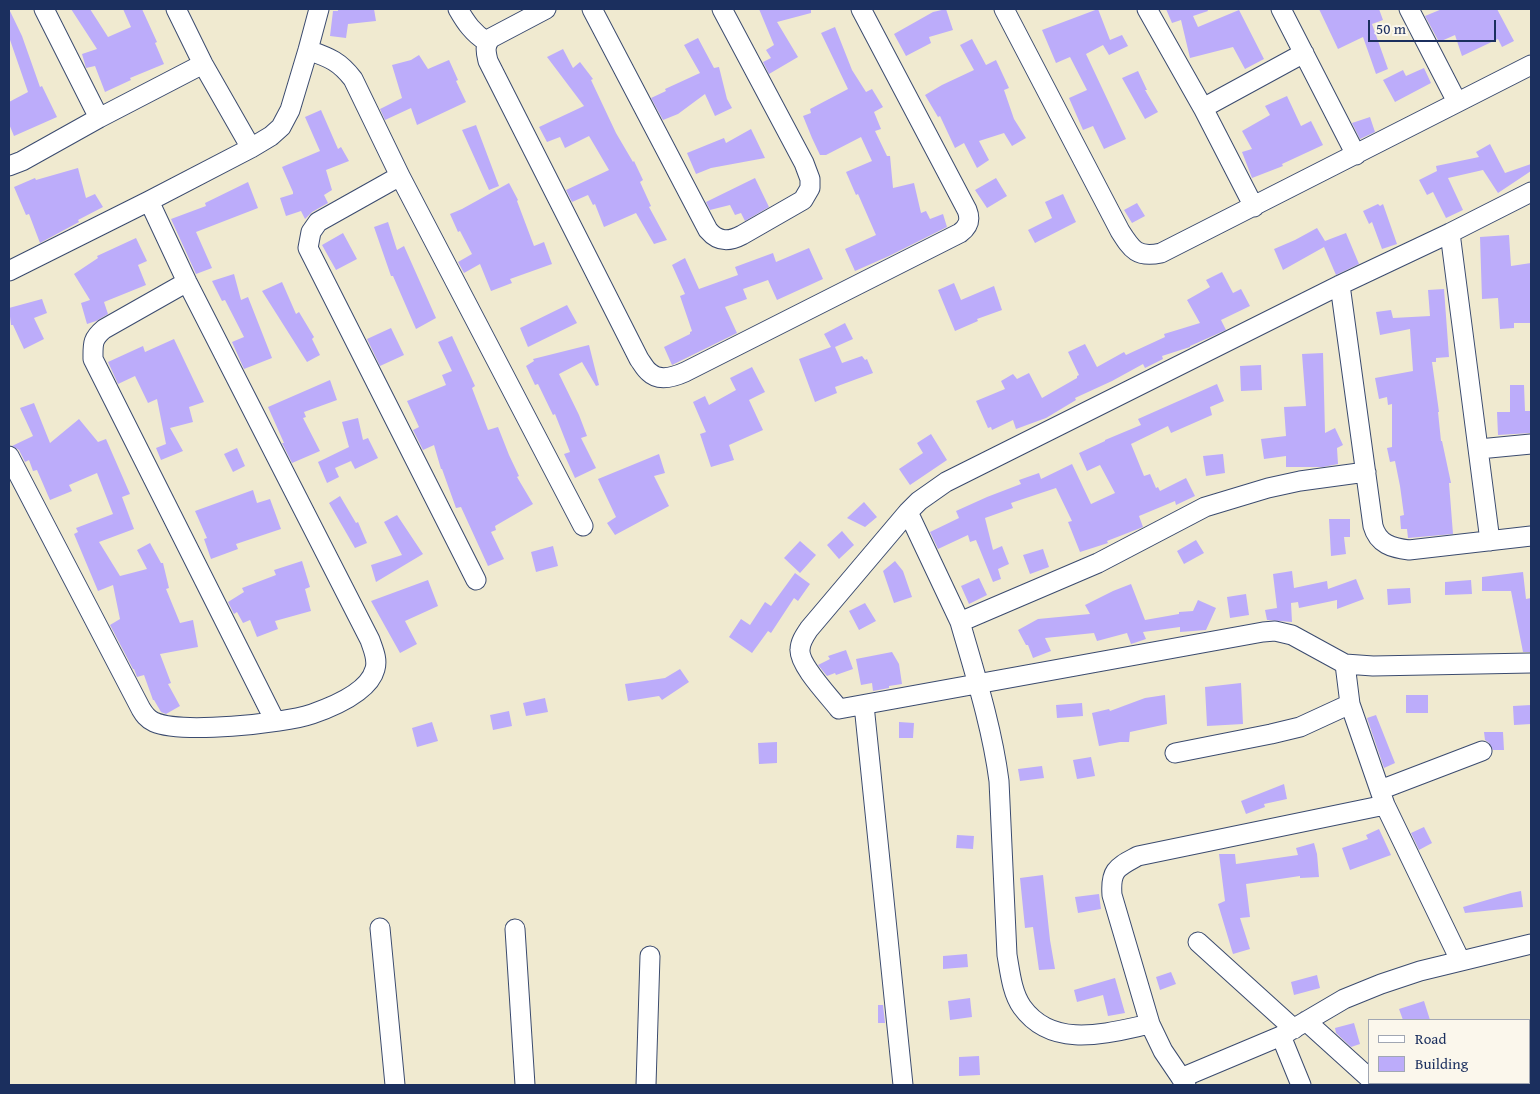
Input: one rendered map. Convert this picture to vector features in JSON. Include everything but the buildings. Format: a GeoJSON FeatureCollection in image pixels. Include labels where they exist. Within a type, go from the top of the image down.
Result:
{"type":"FeatureCollection","features":[{"type":"Feature","properties":{"kind":"street"},"geometry":{"type":"LineString","coordinates":[[44,9],[100,118]]}},
{"type":"Feature","properties":{"kind":"street"},"geometry":{"type":"LineString","coordinates":[[176,9],[203,64],[250,148]]}},
{"type":"Feature","properties":{"kind":"street"},"geometry":{"type":"LineString","coordinates":[[9,271],[149,202],[271,136],[281,127],[286,119],[319,9]]}},
{"type":"Feature","properties":{"kind":"street"},"geometry":{"type":"LineString","coordinates":[[458,9],[471,30],[487,42]]}},
{"type":"Feature","properties":{"kind":"street"},"geometry":{"type":"LineString","coordinates":[[546,9],[496,34],[487,42],[488,62],[639,359],[650,373],[668,378],[694,368],[960,233],[968,224],[967,210],[861,9]]}},
{"type":"Feature","properties":{"kind":"street"},"geometry":{"type":"LineString","coordinates":[[592,9],[708,230],[718,239],[727,241],[733,240],[803,200],[810,188],[810,179],[804,163],[722,9]]}},
{"type":"Feature","properties":{"kind":"street"},"geometry":{"type":"LineString","coordinates":[[1004,9],[1120,231],[1131,248],[1137,253],[1152,255],[1161,253],[1254,207],[1531,65]]}},
{"type":"Feature","properties":{"kind":"street"},"geometry":{"type":"LineString","coordinates":[[1147,9],[1203,108],[1254,207]]}},
{"type":"Feature","properties":{"kind":"street"},"geometry":{"type":"LineString","coordinates":[[1281,9],[1356,155]]}},
{"type":"Feature","properties":{"kind":"street"},"geometry":{"type":"LineString","coordinates":[[1410,9],[1457,102]]}},
{"type":"Feature","properties":{"kind":"street"},"geometry":{"type":"LineString","coordinates":[[308,50],[333,59],[354,79],[400,176],[583,526]]}},
{"type":"Feature","properties":{"kind":"street"},"geometry":{"type":"LineString","coordinates":[[1203,108],[1304,53]]}},
{"type":"Feature","properties":{"kind":"street"},"geometry":{"type":"LineString","coordinates":[[9,166],[22,161],[203,64]]}},
{"type":"Feature","properties":{"kind":"street"},"geometry":{"type":"LineString","coordinates":[[400,176],[318,222],[311,232],[308,248],[476,580]]}},
{"type":"Feature","properties":{"kind":"street"},"geometry":{"type":"LineString","coordinates":[[1531,192],[1340,285],[946,482],[908,512],[809,628],[800,650],[803,662],[839,708],[1275,631],[1292,635],[1345,664],[1373,666],[1531,664]]}},
{"type":"Feature","properties":{"kind":"street"},"geometry":{"type":"LineString","coordinates":[[9,456],[145,716],[151,721],[170,726],[224,726],[275,721],[310,715],[348,698],[358,691],[375,671],[376,658],[365,631],[187,282],[149,202]]}},
{"type":"Feature","properties":{"kind":"street"},"geometry":{"type":"LineString","coordinates":[[1450,233],[1490,541]]}},
{"type":"Feature","properties":{"kind":"street"},"geometry":{"type":"LineString","coordinates":[[187,282],[96,335],[93,341],[93,359],[275,721]]}},
{"type":"Feature","properties":{"kind":"street"},"geometry":{"type":"LineString","coordinates":[[1340,285],[1373,526],[1380,540],[1392,547],[1409,550],[1531,536]]}},
{"type":"Feature","properties":{"kind":"street"},"geometry":{"type":"LineString","coordinates":[[1479,449],[1531,444]]}},
{"type":"Feature","properties":{"kind":"street"},"geometry":{"type":"LineString","coordinates":[[960,622],[1098,563],[1205,507],[1268,488],[1300,481],[1366,472]]}},
{"type":"Feature","properties":{"kind":"street"},"geometry":{"type":"LineString","coordinates":[[908,512],[960,622],[978,684],[996,762],[999,781],[1007,955],[1011,978],[1021,1006],[1044,1027],[1061,1034],[1083,1036],[1105,1034],[1150,1024]]}},
{"type":"Feature","properties":{"kind":"street"},"geometry":{"type":"LineString","coordinates":[[1345,664],[1350,704],[1382,797],[1460,960]]}},
{"type":"Feature","properties":{"kind":"street"},"geometry":{"type":"LineString","coordinates":[[1175,753],[1281,732],[1300,726],[1350,704]]}},
{"type":"Feature","properties":{"kind":"street"},"geometry":{"type":"LineString","coordinates":[[864,705],[903,1085]]}},
{"type":"Feature","properties":{"kind":"street"},"geometry":{"type":"LineString","coordinates":[[1482,751],[1382,797],[1138,856],[1119,866],[1111,883],[1112,895],[1150,1024],[1163,1051],[1183,1081],[1294,1029],[1344,999],[1381,984],[1460,960],[1531,944]]}},
{"type":"Feature","properties":{"kind":"street"},"geometry":{"type":"LineString","coordinates":[[380,928],[395,1085]]}},
{"type":"Feature","properties":{"kind":"street"},"geometry":{"type":"LineString","coordinates":[[515,929],[525,1085]]}},
{"type":"Feature","properties":{"kind":"street"},"geometry":{"type":"LineString","coordinates":[[1198,942],[1294,1029],[1368,1077]]}},
{"type":"Feature","properties":{"kind":"street"},"geometry":{"type":"LineString","coordinates":[[646,1085],[650,956]]}},
{"type":"Feature","properties":{"kind":"street"},"geometry":{"type":"LineString","coordinates":[[1294,1029],[1301,1085]]}}]}
